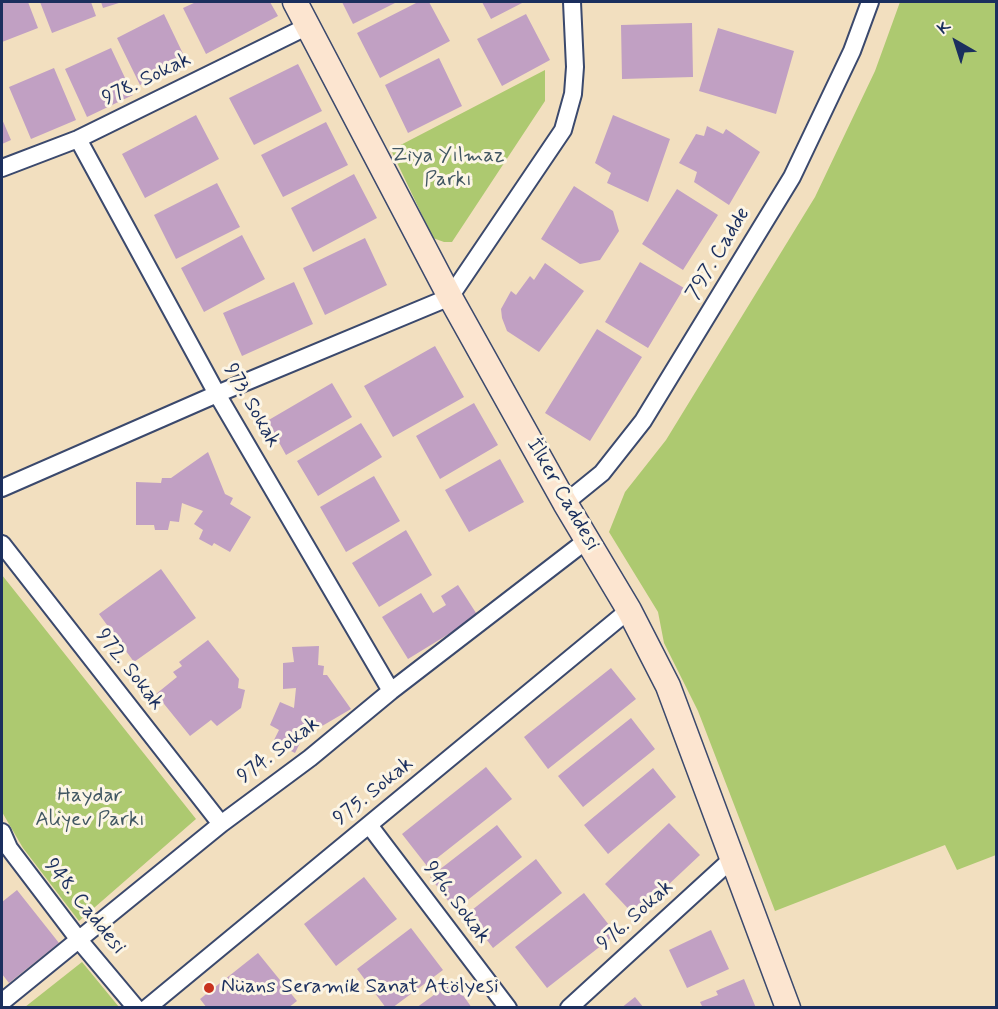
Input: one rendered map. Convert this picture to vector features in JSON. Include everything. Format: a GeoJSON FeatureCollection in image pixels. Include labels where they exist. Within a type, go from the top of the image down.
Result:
{"type":"FeatureCollection","features":[{"type":"Feature","properties":{"kind":"main road","name":"İlker Caddesi"},"geometry":{"type":"LineString","coordinates":[[295,2],[450,297],[565,502],[629,610],[668,686],[788,1008]]}},
{"type":"Feature","properties":{"kind":"street"},"geometry":{"type":"LineString","coordinates":[[2,488],[217,394],[450,297],[563,130],[573,94],[575,67],[572,2]]}},
{"type":"Feature","properties":{"kind":"street","name":"797. Cadde"},"geometry":{"type":"LineString","coordinates":[[565,502],[602,472],[643,421],[786,187],[843,72],[870,2]]}},
{"type":"Feature","properties":{"kind":"street","name":"978. Sokak"},"geometry":{"type":"LineString","coordinates":[[2,168],[78,139],[309,26]]}},
{"type":"Feature","properties":{"kind":"street","name":"973. Sokak"},"geometry":{"type":"LineString","coordinates":[[78,139],[217,394],[391,691]]}},
{"type":"Feature","properties":{"kind":"street","name":"974. Sokak"},"geometry":{"type":"LineString","coordinates":[[2,1002],[221,824],[309,758],[391,691],[587,540]]}},
{"type":"Feature","properties":{"kind":"street","name":"972. Sokak"},"geometry":{"type":"LineString","coordinates":[[2,544],[221,824]]}},
{"type":"Feature","properties":{"kind":"street","name":"975. Sokak"},"geometry":{"type":"LineString","coordinates":[[147,1008],[629,610]]}},
{"type":"Feature","properties":{"kind":"street","name":"946. Sokak"},"geometry":{"type":"LineString","coordinates":[[369,825],[508,1008]]}},
{"type":"Feature","properties":{"kind":"street","name":"948. Caddesi"},"geometry":{"type":"LineString","coordinates":[[2,832],[9,848],[136,1008]]}},
{"type":"Feature","properties":{"kind":"street","name":"976. Sokak"},"geometry":{"type":"LineString","coordinates":[[568,1008],[734,858]]}},
{"type":"Feature","properties":{"kind":"green space"},"geometry":{"type":"Polygon","coordinates":[[[900,2],[996,2],[996,855],[957,870],[945,845],[775,911],[698,711],[664,643],[658,612],[609,532],[625,492],[666,440],[815,197],[875,71],[900,2]]]}},
{"type":"Feature","properties":{"kind":"green space","name":"Ziya Yılmaz Parkı"},"geometry":{"type":"Polygon","coordinates":[[[545,70],[545,101],[452,242],[433,238],[391,150],[545,70]]]}},
{"type":"Feature","properties":{"kind":"green space","name":"Haydar Aliyev Parkı"},"geometry":{"type":"Polygon","coordinates":[[[2,575],[196,819],[79,921],[23,848],[2,812],[2,575]]]}},
{"type":"Feature","properties":{"kind":"green space"},"geometry":{"type":"Polygon","coordinates":[[[82,962],[119,1007],[25,1007],[82,962]]]}},
{"type":"Feature","properties":{"kind":"building"},"geometry":{"type":"Polygon","coordinates":[[[2,2],[28,2],[38,28],[2,42],[2,2]]]}},
{"type":"Feature","properties":{"kind":"building"},"geometry":{"type":"Polygon","coordinates":[[[40,2],[91,2],[96,16],[52,33],[40,2]]]}},
{"type":"Feature","properties":{"kind":"building"},"geometry":{"type":"Polygon","coordinates":[[[101,2],[122,2],[103,8],[101,2]]]}},
{"type":"Feature","properties":{"kind":"building"},"geometry":{"type":"Polygon","coordinates":[[[196,2],[270,2],[278,16],[206,54],[183,8],[196,2]]]}},
{"type":"Feature","properties":{"kind":"building"},"geometry":{"type":"Polygon","coordinates":[[[342,2],[397,2],[353,24],[342,2]]]}},
{"type":"Feature","properties":{"kind":"building"},"geometry":{"type":"Polygon","coordinates":[[[418,2],[429,2],[450,41],[380,78],[357,33],[418,2]]]}},
{"type":"Feature","properties":{"kind":"building"},"geometry":{"type":"Polygon","coordinates":[[[482,2],[524,2],[491,19],[482,2]]]}},
{"type":"Feature","properties":{"kind":"building"},"geometry":{"type":"Polygon","coordinates":[[[164,14],[187,62],[140,85],[117,38],[164,14]]]}},
{"type":"Feature","properties":{"kind":"building"},"geometry":{"type":"Polygon","coordinates":[[[526,14],[550,60],[502,86],[477,39],[526,14]]]}},
{"type":"Feature","properties":{"kind":"building"},"geometry":{"type":"Polygon","coordinates":[[[692,23],[693,77],[622,79],[621,25],[692,23]]]}},
{"type":"Feature","properties":{"kind":"building"},"geometry":{"type":"Polygon","coordinates":[[[718,28],[794,51],[776,114],[699,91],[718,28]]]}},
{"type":"Feature","properties":{"kind":"building"},"geometry":{"type":"Polygon","coordinates":[[[111,48],[133,95],[87,117],[65,69],[111,48]]]}},
{"type":"Feature","properties":{"kind":"building"},"geometry":{"type":"Polygon","coordinates":[[[439,58],[462,106],[408,133],[385,85],[439,58]]]}},
{"type":"Feature","properties":{"kind":"building"},"geometry":{"type":"Polygon","coordinates":[[[298,64],[322,111],[254,145],[229,98],[298,64]]]}},
{"type":"Feature","properties":{"kind":"building"},"geometry":{"type":"Polygon","coordinates":[[[54,68],[76,120],[31,139],[9,87],[54,68]]]}},
{"type":"Feature","properties":{"kind":"building"},"geometry":{"type":"Polygon","coordinates":[[[196,115],[219,159],[145,198],[122,154],[196,115]]]}},
{"type":"Feature","properties":{"kind":"building"},"geometry":{"type":"Polygon","coordinates":[[[613,115],[670,139],[648,202],[607,183],[611,173],[595,163],[613,115]]]}},
{"type":"Feature","properties":{"kind":"building"},"geometry":{"type":"Polygon","coordinates":[[[2,119],[11,140],[2,144],[2,119]]]}},
{"type":"Feature","properties":{"kind":"building"},"geometry":{"type":"Polygon","coordinates":[[[326,122],[348,165],[283,197],[261,155],[326,122]]]}},
{"type":"Feature","properties":{"kind":"building"},"geometry":{"type":"Polygon","coordinates":[[[707,126],[723,134],[726,129],[760,152],[729,205],[694,182],[697,172],[679,163],[696,134],[704,136],[707,126]]]}},
{"type":"Feature","properties":{"kind":"building"},"geometry":{"type":"Polygon","coordinates":[[[354,174],[377,218],[313,252],[291,208],[354,174]]]}},
{"type":"Feature","properties":{"kind":"building"},"geometry":{"type":"Polygon","coordinates":[[[217,183],[240,227],[176,259],[154,215],[217,183]]]}},
{"type":"Feature","properties":{"kind":"building"},"geometry":{"type":"Polygon","coordinates":[[[574,186],[613,211],[619,231],[600,260],[580,264],[541,239],[574,186]]]}},
{"type":"Feature","properties":{"kind":"building"},"geometry":{"type":"Polygon","coordinates":[[[677,189],[718,215],[683,270],[642,244],[677,189]]]}},
{"type":"Feature","properties":{"kind":"building"},"geometry":{"type":"Polygon","coordinates":[[[242,235],[265,279],[204,312],[181,268],[242,235]]]}},
{"type":"Feature","properties":{"kind":"building"},"geometry":{"type":"Polygon","coordinates":[[[365,238],[387,285],[325,315],[303,268],[365,238]]]}},
{"type":"Feature","properties":{"kind":"building"},"geometry":{"type":"Polygon","coordinates":[[[640,262],[684,288],[648,348],[605,322],[640,262]]]}},
{"type":"Feature","properties":{"kind":"building"},"geometry":{"type":"Polygon","coordinates":[[[545,263],[584,291],[539,352],[507,331],[501,309],[511,291],[516,295],[530,276],[534,280],[545,263]]]}},
{"type":"Feature","properties":{"kind":"building"},"geometry":{"type":"Polygon","coordinates":[[[294,282],[313,324],[242,356],[223,313],[294,282]]]}},
{"type":"Feature","properties":{"kind":"building"},"geometry":{"type":"Polygon","coordinates":[[[597,329],[642,357],[590,441],[545,413],[597,329]]]}},
{"type":"Feature","properties":{"kind":"building"},"geometry":{"type":"Polygon","coordinates":[[[435,346],[464,397],[393,437],[364,386],[435,346]]]}},
{"type":"Feature","properties":{"kind":"building"},"geometry":{"type":"Polygon","coordinates":[[[332,383],[352,417],[286,455],[267,421],[332,383]]]}},
{"type":"Feature","properties":{"kind":"building"},"geometry":{"type":"Polygon","coordinates":[[[474,403],[498,445],[440,479],[416,436],[474,403]]]}},
{"type":"Feature","properties":{"kind":"building"},"geometry":{"type":"Polygon","coordinates":[[[361,423],[382,457],[318,496],[297,461],[361,423]]]}},
{"type":"Feature","properties":{"kind":"building"},"geometry":{"type":"Polygon","coordinates":[[[208,452],[225,494],[233,498],[230,504],[251,517],[230,552],[214,543],[212,546],[199,539],[203,530],[194,524],[203,511],[182,503],[179,522],[170,521],[168,530],[155,530],[154,525],[136,525],[136,482],[161,483],[162,478],[171,478],[208,452]]]}},
{"type":"Feature","properties":{"kind":"building"},"geometry":{"type":"Polygon","coordinates":[[[500,459],[524,502],[469,532],[445,490],[500,459]]]}},
{"type":"Feature","properties":{"kind":"building"},"geometry":{"type":"Polygon","coordinates":[[[374,476],[400,521],[346,552],[320,507],[374,476]]]}},
{"type":"Feature","properties":{"kind":"building"},"geometry":{"type":"Polygon","coordinates":[[[406,530],[432,575],[379,607],[352,563],[406,530]]]}},
{"type":"Feature","properties":{"kind":"building"},"geometry":{"type":"Polygon","coordinates":[[[161,569],[196,618],[134,662],[99,614],[161,569]]]}},
{"type":"Feature","properties":{"kind":"building"},"geometry":{"type":"Polygon","coordinates":[[[458,585],[478,616],[408,659],[382,617],[421,593],[433,613],[446,605],[441,596],[458,585]]]}},
{"type":"Feature","properties":{"kind":"building"},"geometry":{"type":"Polygon","coordinates":[[[208,640],[239,679],[238,688],[245,690],[241,708],[217,726],[211,720],[190,736],[156,694],[177,677],[173,672],[182,666],[179,662],[208,640]]]}},
{"type":"Feature","properties":{"kind":"building"},"geometry":{"type":"Polygon","coordinates":[[[319,646],[318,665],[324,666],[323,675],[327,675],[351,709],[317,729],[314,728],[310,737],[304,735],[295,753],[273,742],[279,730],[270,725],[280,702],[294,708],[296,688],[283,689],[283,663],[294,662],[292,647],[319,646]]]}},
{"type":"Feature","properties":{"kind":"building"},"geometry":{"type":"Polygon","coordinates":[[[611,668],[636,699],[548,769],[524,737],[611,668]]]}},
{"type":"Feature","properties":{"kind":"building"},"geometry":{"type":"Polygon","coordinates":[[[631,718],[655,749],[583,807],[558,776],[631,718]]]}},
{"type":"Feature","properties":{"kind":"building"},"geometry":{"type":"Polygon","coordinates":[[[486,767],[512,799],[427,866],[402,834],[486,767]]]}},
{"type":"Feature","properties":{"kind":"building"},"geometry":{"type":"Polygon","coordinates":[[[653,768],[676,797],[608,854],[584,825],[653,768]]]}},
{"type":"Feature","properties":{"kind":"building"},"geometry":{"type":"Polygon","coordinates":[[[669,823],[700,855],[635,916],[605,884],[669,823]]]}},
{"type":"Feature","properties":{"kind":"building"},"geometry":{"type":"Polygon","coordinates":[[[497,825],[522,857],[455,910],[430,877],[497,825]]]}},
{"type":"Feature","properties":{"kind":"building"},"geometry":{"type":"Polygon","coordinates":[[[536,859],[562,893],[493,948],[467,914],[536,859]]]}},
{"type":"Feature","properties":{"kind":"building"},"geometry":{"type":"Polygon","coordinates":[[[364,877],[397,919],[336,966],[304,924],[364,877]]]}},
{"type":"Feature","properties":{"kind":"building"},"geometry":{"type":"Polygon","coordinates":[[[17,890],[59,943],[9,983],[2,974],[2,902],[17,890]]]}},
{"type":"Feature","properties":{"kind":"building"},"geometry":{"type":"Polygon","coordinates":[[[584,893],[616,934],[547,988],[515,947],[584,893]]]}},
{"type":"Feature","properties":{"kind":"building"},"geometry":{"type":"Polygon","coordinates":[[[411,928],[443,970],[392,1008],[386,1008],[357,969],[411,928]]]}},
{"type":"Feature","properties":{"kind":"building"},"geometry":{"type":"Polygon","coordinates":[[[711,930],[729,969],[687,988],[669,950],[711,930]]]}},
{"type":"Feature","properties":{"kind":"building"},"geometry":{"type":"Polygon","coordinates":[[[258,953],[297,1001],[288,1008],[207,1008],[200,999],[258,953]]]}},
{"type":"Feature","properties":{"kind":"building"},"geometry":{"type":"Polygon","coordinates":[[[744,979],[756,1008],[703,1008],[700,1002],[718,995],[716,991],[744,979]]]}},
{"type":"Feature","properties":{"kind":"building"},"geometry":{"type":"Polygon","coordinates":[[[453,981],[472,1008],[416,1008],[453,981]]]}},
{"type":"Feature","properties":{"kind":"building"},"geometry":{"type":"Polygon","coordinates":[[[635,997],[644,1008],[621,1008],[635,997]]]}},
{"type":"Feature","properties":{"kind":"place","name":"Nüans Seramik Sanat Atölyesi"},"geometry":{"type":"Point","coordinates":[209,988]}}]}
